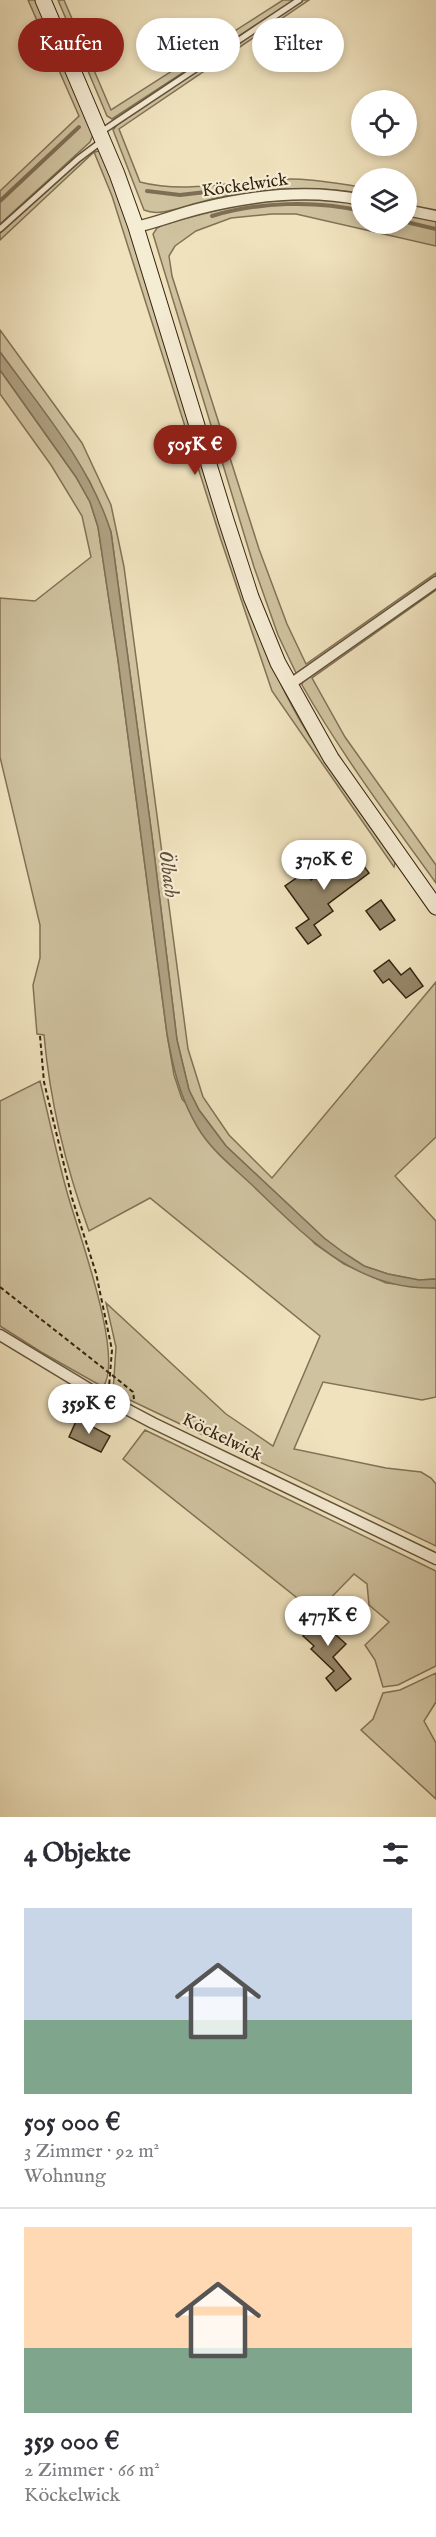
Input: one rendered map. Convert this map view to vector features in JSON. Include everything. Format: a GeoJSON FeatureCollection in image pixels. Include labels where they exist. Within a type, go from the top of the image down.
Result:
{"type":"FeatureCollection","features":[{"type":"Feature","properties":{"kind":"main road"},"geometry":{"type":"LineString","coordinates":[[43,0],[101,136],[136,227],[248,586],[278,663],[331,758],[436,907]]}},
{"type":"Feature","properties":{"kind":"street","name":"Köckelwick"},"geometry":{"type":"LineString","coordinates":[[136,227],[200,208],[246,199],[310,195],[340,195],[351,198]]}},
{"type":"Feature","properties":{"kind":"street"},"geometry":{"type":"LineString","coordinates":[[417,212],[436,216]]}},
{"type":"Feature","properties":{"kind":"street"},"geometry":{"type":"LineString","coordinates":[[289,685],[436,582]]}},
{"type":"Feature","properties":{"kind":"street","name":"Köckelwick"},"geometry":{"type":"LineString","coordinates":[[0,1335],[104,1398],[137,1415],[436,1559]]}},
{"type":"Feature","properties":{"kind":"lane"},"geometry":{"type":"LineString","coordinates":[[0,229],[101,136],[299,0]]}},
{"type":"Feature","properties":{"kind":"path"},"geometry":{"type":"LineString","coordinates":[[40,1036],[44,1082],[72,1198],[96,1273],[112,1350],[111,1383],[104,1398]]}},
{"type":"Feature","properties":{"kind":"path"},"geometry":{"type":"LineString","coordinates":[[0,1287],[133,1392],[137,1415]]}},
{"type":"Feature","properties":{"kind":"shaded area"},"geometry":{"type":"Polygon","coordinates":[[[28,0],[38,0],[45,18],[36,18],[28,0]]]}},
{"type":"Feature","properties":{"kind":"shaded area"},"geometry":{"type":"Polygon","coordinates":[[[58,0],[64,0],[72,18],[66,18],[58,0]]]}},
{"type":"Feature","properties":{"kind":"shaded area"},"geometry":{"type":"Polygon","coordinates":[[[283,0],[294,0],[266,18],[255,18],[283,0]]]}},
{"type":"Feature","properties":{"kind":"shaded area"},"geometry":{"type":"Polygon","coordinates":[[[303,0],[309,0],[282,18],[276,18],[303,0]]]}},
{"type":"Feature","properties":{"kind":"shaded area"},"geometry":{"type":"Polygon","coordinates":[[[252,20],[252,27],[240,35],[240,28],[252,20]]]}},
{"type":"Feature","properties":{"kind":"shaded area"},"geometry":{"type":"Polygon","coordinates":[[[252,34],[252,39],[240,47],[240,42],[252,34]]]}},
{"type":"Feature","properties":{"kind":"shaded area"},"geometry":{"type":"Polygon","coordinates":[[[60,72],[67,72],[93,135],[90,142],[0,224],[0,191],[79,116],[60,72]]]}},
{"type":"Feature","properties":{"kind":"shaded area"},"geometry":{"type":"Polygon","coordinates":[[[88,72],[95,72],[111,110],[170,72],[184,72],[112,119],[107,116],[88,72]]]}},
{"type":"Feature","properties":{"kind":"shaded area"},"geometry":{"type":"Polygon","coordinates":[[[196,72],[203,72],[119,129],[140,182],[158,186],[196,187],[299,179],[351,185],[351,192],[320,189],[258,191],[217,198],[163,212],[150,212],[144,210],[113,130],[117,125],[196,72]]]}},
{"type":"Feature","properties":{"kind":"shaded area"},"geometry":{"type":"Polygon","coordinates":[[[94,152],[102,153],[128,223],[239,581],[264,645],[285,693],[304,728],[396,859],[394,867],[272,691],[220,537],[112,196],[94,152]]]}},
{"type":"Feature","properties":{"kind":"shaded area"},"geometry":{"type":"Polygon","coordinates":[[[93,153],[0,240],[0,233],[86,155],[93,153]]]}},
{"type":"Feature","properties":{"kind":"shaded area"},"geometry":{"type":"Polygon","coordinates":[[[310,199],[351,202],[351,227],[296,214],[231,218],[196,231],[175,246],[169,256],[172,276],[259,549],[287,624],[306,664],[436,573],[436,579],[301,672],[296,673],[278,635],[254,567],[153,234],[164,224],[249,202],[310,199]]]}},
{"type":"Feature","properties":{"kind":"shaded area"},"geometry":{"type":"Polygon","coordinates":[[[417,216],[436,221],[436,246],[384,234],[417,234],[417,216]]]}},
{"type":"Feature","properties":{"kind":"shaded area"},"geometry":{"type":"Polygon","coordinates":[[[0,330],[82,443],[111,505],[124,567],[188,1049],[203,1097],[229,1135],[272,1178],[436,982],[436,1137],[395,1176],[436,1221],[436,1279],[419,1280],[388,1274],[364,1266],[324,1238],[226,1146],[199,1110],[189,1090],[177,1040],[111,532],[90,482],[58,432],[0,352],[0,330]]]}},
{"type":"Feature","properties":{"kind":"shaded area"},"geometry":{"type":"Polygon","coordinates":[[[0,352],[48,416],[77,460],[91,483],[111,532],[177,1040],[189,1090],[199,1110],[226,1146],[324,1238],[364,1266],[388,1274],[419,1280],[436,1279],[436,1288],[407,1287],[381,1280],[334,1257],[312,1241],[216,1151],[203,1136],[186,1105],[175,1071],[167,1034],[118,660],[98,527],[90,502],[76,477],[0,370],[0,352]]]}},
{"type":"Feature","properties":{"kind":"shaded area"},"geometry":{"type":"Polygon","coordinates":[[[0,370],[76,477],[90,502],[98,527],[118,660],[167,1034],[174,1075],[182,1099],[315,1244],[344,1264],[386,1283],[436,1288],[436,1397],[422,1400],[323,1382],[294,1449],[386,1468],[421,1472],[431,1478],[436,1484],[436,1546],[113,1392],[116,1347],[106,1303],[226,1414],[273,1446],[320,1336],[150,1198],[89,1231],[81,1207],[66,1159],[55,1110],[44,1035],[37,1034],[33,985],[40,958],[40,925],[0,757],[0,598],[35,601],[91,557],[82,516],[51,465],[0,394],[0,370]]]}},
{"type":"Feature","properties":{"kind":"shaded area"},"geometry":{"type":"Polygon","coordinates":[[[436,586],[436,590],[312,678],[345,737],[436,865],[436,883],[383,810],[302,685],[303,680],[436,586]]]}},
{"type":"Feature","properties":{"kind":"shaded area"},"geometry":{"type":"Polygon","coordinates":[[[40,1081],[63,1178],[89,1262],[104,1322],[108,1349],[108,1372],[103,1387],[0,1326],[0,1101],[40,1081]]]}},
{"type":"Feature","properties":{"kind":"shaded area"},"geometry":{"type":"Polygon","coordinates":[[[145,1430],[436,1571],[436,1666],[398,1685],[383,1687],[375,1660],[365,1645],[389,1622],[369,1605],[367,1584],[354,1574],[316,1613],[123,1459],[145,1430]]]}},
{"type":"Feature","properties":{"kind":"shaded area"},"geometry":{"type":"Polygon","coordinates":[[[436,1673],[436,1702],[424,1721],[436,1743],[436,1799],[361,1730],[373,1719],[383,1693],[400,1690],[436,1673]]]}},
{"type":"Feature","properties":{"kind":"building"},"geometry":{"type":"Polygon","coordinates":[[[352,850],[369,873],[328,904],[333,911],[314,925],[321,935],[308,944],[296,928],[309,919],[285,886],[305,872],[311,880],[352,850]]]}},
{"type":"Feature","properties":{"kind":"building"},"geometry":{"type":"Polygon","coordinates":[[[381,900],[395,920],[380,930],[366,911],[381,900]]]}},
{"type":"Feature","properties":{"kind":"building"},"geometry":{"type":"Polygon","coordinates":[[[389,960],[401,975],[410,968],[423,986],[406,998],[389,979],[383,983],[374,971],[389,960]]]}},
{"type":"Feature","properties":{"kind":"building"},"geometry":{"type":"Polygon","coordinates":[[[78,1417],[110,1436],[101,1452],[69,1437],[78,1417]]]}},
{"type":"Feature","properties":{"kind":"building"},"geometry":{"type":"Polygon","coordinates":[[[329,1605],[338,1614],[326,1626],[346,1644],[333,1657],[351,1679],[336,1691],[326,1678],[334,1671],[311,1649],[314,1646],[303,1636],[329,1605]]]}},
{"type":"Feature","properties":{"kind":"waterway"},"geometry":{"type":"LineString","coordinates":[[0,201],[79,127]]}},
{"type":"Feature","properties":{"kind":"waterway"},"geometry":{"type":"LineString","coordinates":[[147,191],[180,195],[206,192]]}},
{"type":"Feature","properties":{"kind":"waterway"},"geometry":{"type":"LineString","coordinates":[[212,216],[267,205],[306,204],[351,209]]}},
{"type":"Feature","properties":{"kind":"waterway"},"geometry":{"type":"LineString","coordinates":[[417,225],[436,229]]}},
{"type":"Feature","properties":{"kind":"water label","name":"Ölbach"},"geometry":{"type":"Point","coordinates":[168,874]}}]}
